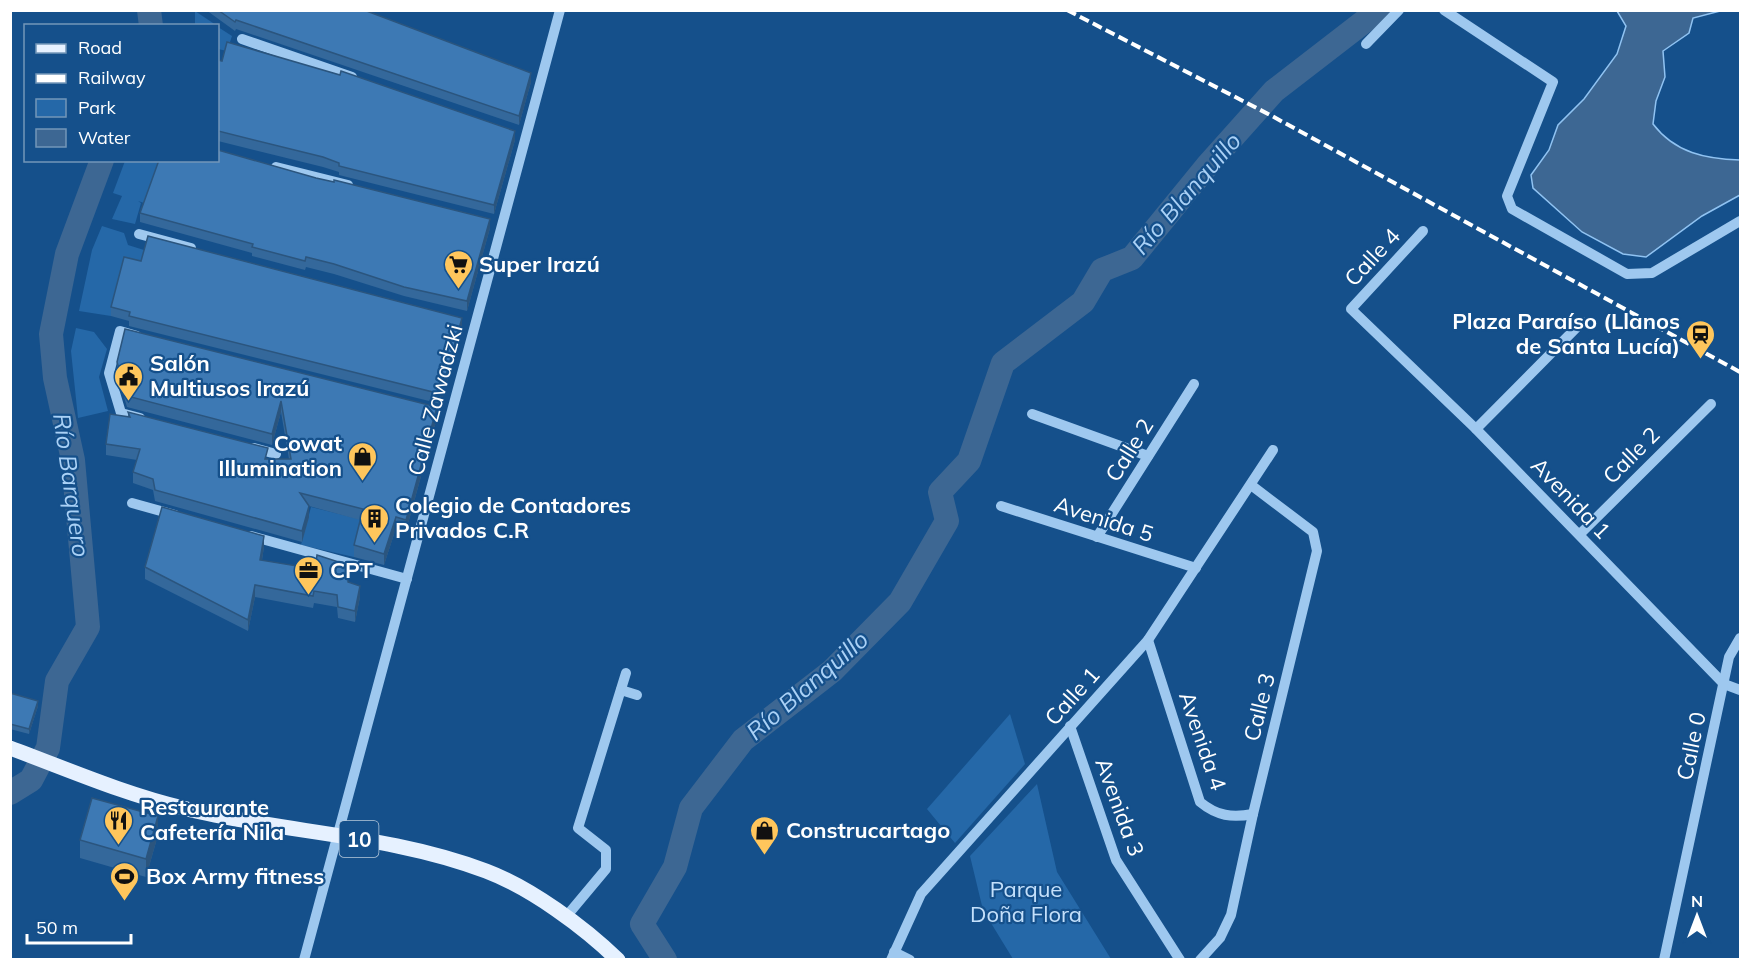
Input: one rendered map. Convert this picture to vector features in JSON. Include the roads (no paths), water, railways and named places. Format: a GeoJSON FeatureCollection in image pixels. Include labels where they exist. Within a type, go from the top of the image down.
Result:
{"type":"FeatureCollection","features":[{"type":"Feature","properties":{"kind":"main road","name":"10"},"geometry":{"type":"LineString","coordinates":[[11,748],[180,807],[266,826],[337,834],[440,857],[488,871],[565,918],[600,942],[618,960]]}},
{"type":"Feature","properties":{"kind":"street","name":"Calle Zawadzki"},"geometry":{"type":"LineString","coordinates":[[303,960],[452,414],[471,321],[504,224],[522,134],[560,10]]}},
{"type":"Feature","properties":{"kind":"street"},"geometry":{"type":"LineString","coordinates":[[1366,44],[1399,10]]}},
{"type":"Feature","properties":{"kind":"street"},"geometry":{"type":"LineString","coordinates":[[1444,10],[1553,82],[1507,196],[1512,209],[1627,274],[1652,273],[1740,221]]}},
{"type":"Feature","properties":{"kind":"street"},"geometry":{"type":"LineString","coordinates":[[242,39],[362,80]]}},
{"type":"Feature","properties":{"kind":"street"},"geometry":{"type":"LineString","coordinates":[[263,164],[355,186]]}},
{"type":"Feature","properties":{"kind":"street"},"geometry":{"type":"LineString","coordinates":[[492,221],[504,224]]}},
{"type":"Feature","properties":{"kind":"street","name":"Calle 4"},"geometry":{"type":"LineString","coordinates":[[1351,309],[1423,231]]}},
{"type":"Feature","properties":{"kind":"street"},"geometry":{"type":"LineString","coordinates":[[139,234],[206,252]]}},
{"type":"Feature","properties":{"kind":"street","name":"Avenida 1"},"geometry":{"type":"LineString","coordinates":[[1351,309],[1476,429],[1724,684]]}},
{"type":"Feature","properties":{"kind":"street"},"geometry":{"type":"LineString","coordinates":[[1476,429],[1582,322]]}},
{"type":"Feature","properties":{"kind":"street"},"geometry":{"type":"LineString","coordinates":[[150,421],[121,413],[109,373],[120,331],[154,340]]}},
{"type":"Feature","properties":{"kind":"street","name":"Calle 2"},"geometry":{"type":"LineString","coordinates":[[1097,537],[1194,384]]}},
{"type":"Feature","properties":{"kind":"street","name":"Calle 2"},"geometry":{"type":"LineString","coordinates":[[1580,534],[1711,404]]}},
{"type":"Feature","properties":{"kind":"street"},"geometry":{"type":"LineString","coordinates":[[440,411],[452,414]]}},
{"type":"Feature","properties":{"kind":"street"},"geometry":{"type":"LineString","coordinates":[[1032,414],[1148,456]]}},
{"type":"Feature","properties":{"kind":"street"},"geometry":{"type":"LineString","coordinates":[[242,445],[276,454]]}},
{"type":"Feature","properties":{"kind":"street","name":"Calle 1"},"geometry":{"type":"LineString","coordinates":[[892,956],[921,894],[1148,640],[1273,450]]}},
{"type":"Feature","properties":{"kind":"street","name":"Calle 3"},"geometry":{"type":"LineString","coordinates":[[1200,960],[1220,938],[1231,915],[1252,814],[1317,551],[1314,532],[1251,485]]}},
{"type":"Feature","properties":{"kind":"street"},"geometry":{"type":"LineString","coordinates":[[132,503],[189,519]]}},
{"type":"Feature","properties":{"kind":"street","name":"Avenida 5"},"geometry":{"type":"LineString","coordinates":[[1001,506],[1196,568]]}},
{"type":"Feature","properties":{"kind":"street"},"geometry":{"type":"LineString","coordinates":[[235,532],[407,579]]}},
{"type":"Feature","properties":{"kind":"street"},"geometry":{"type":"LineString","coordinates":[[1740,638],[1729,657],[1724,684],[1740,690]]}},
{"type":"Feature","properties":{"kind":"street","name":"Avenida 4"},"geometry":{"type":"LineString","coordinates":[[1148,640],[1200,802],[1214,813],[1236,818],[1252,814]]}},
{"type":"Feature","properties":{"kind":"street"},"geometry":{"type":"LineString","coordinates":[[565,918],[606,869],[606,850],[578,828],[626,673]]}},
{"type":"Feature","properties":{"kind":"street","name":"Calle 0"},"geometry":{"type":"LineString","coordinates":[[1664,960],[1724,684]]}},
{"type":"Feature","properties":{"kind":"street"},"geometry":{"type":"LineString","coordinates":[[621,690],[637,695]]}},
{"type":"Feature","properties":{"kind":"street","name":"Avenida 3"},"geometry":{"type":"LineString","coordinates":[[1070,726],[1116,860],[1180,960]]}},
{"type":"Feature","properties":{"kind":"street"},"geometry":{"type":"LineString","coordinates":[[892,956],[910,960]]}},
{"type":"Feature","properties":{"kind":"water"},"geometry":{"type":"Polygon","coordinates":[[[1617,11],[1720,11],[1693,18],[1689,33],[1663,51],[1665,77],[1656,101],[1653,124],[1671,142],[1681,148],[1703,156],[1740,160],[1740,195],[1702,216],[1646,257],[1623,254],[1582,232],[1533,188],[1531,175],[1549,150],[1558,125],[1584,99],[1617,54],[1626,26],[1617,11]]]}},
{"type":"Feature","properties":{"kind":"waterway","name":"Río Barquero"},"geometry":{"type":"LineString","coordinates":[[149,10],[151,24]]}},
{"type":"Feature","properties":{"kind":"waterway","name":"Río Blanquillo"},"geometry":{"type":"LineString","coordinates":[[665,960],[642,924],[675,867],[691,808],[743,740],[832,671],[900,602],[947,521],[940,492],[969,461],[1003,363],[1083,302],[1102,270],[1132,258],[1207,166],[1274,91],[1379,10]]}},
{"type":"Feature","properties":{"kind":"waterway","name":"Río Barquero"},"geometry":{"type":"LineString","coordinates":[[10,793],[31,780],[48,748],[57,681],[88,627],[73,460],[55,378],[51,334],[67,254],[101,162]]}},
{"type":"Feature","properties":{"kind":"railway"},"geometry":{"type":"LineString","coordinates":[[1067,10],[1272,116],[1740,372]]}},
{"type":"Feature","properties":{"kind":"place","name":"Super Irazú"},"geometry":{"type":"Point","coordinates":[458,290]}},
{"type":"Feature","properties":{"kind":"place","name":"Plaza Paraíso (Llanos de Santa Lucía)"},"geometry":{"type":"Point","coordinates":[1701,360]}},
{"type":"Feature","properties":{"kind":"place","name":"Salón Multiusos Irazú"},"geometry":{"type":"Point","coordinates":[129,402]}},
{"type":"Feature","properties":{"kind":"place","name":"Cowat Illumination"},"geometry":{"type":"Point","coordinates":[363,482]}},
{"type":"Feature","properties":{"kind":"place","name":"Colegio de Contadores Privados C.R"},"geometry":{"type":"Point","coordinates":[374,544]}},
{"type":"Feature","properties":{"kind":"place","name":"CPT"},"geometry":{"type":"Point","coordinates":[309,596]}},
{"type":"Feature","properties":{"kind":"place","name":"Restaurante Cafetería Nila"},"geometry":{"type":"Point","coordinates":[119,846]}},
{"type":"Feature","properties":{"kind":"place","name":"Construcartago"},"geometry":{"type":"Point","coordinates":[765,856]}},
{"type":"Feature","properties":{"kind":"place","name":"Box Army fitness"},"geometry":{"type":"Point","coordinates":[125,902]}},
{"type":"Feature","properties":{"kind":"park label","name":"Parque Doña Flora"},"geometry":{"type":"Point","coordinates":[1026,902]}}]}
